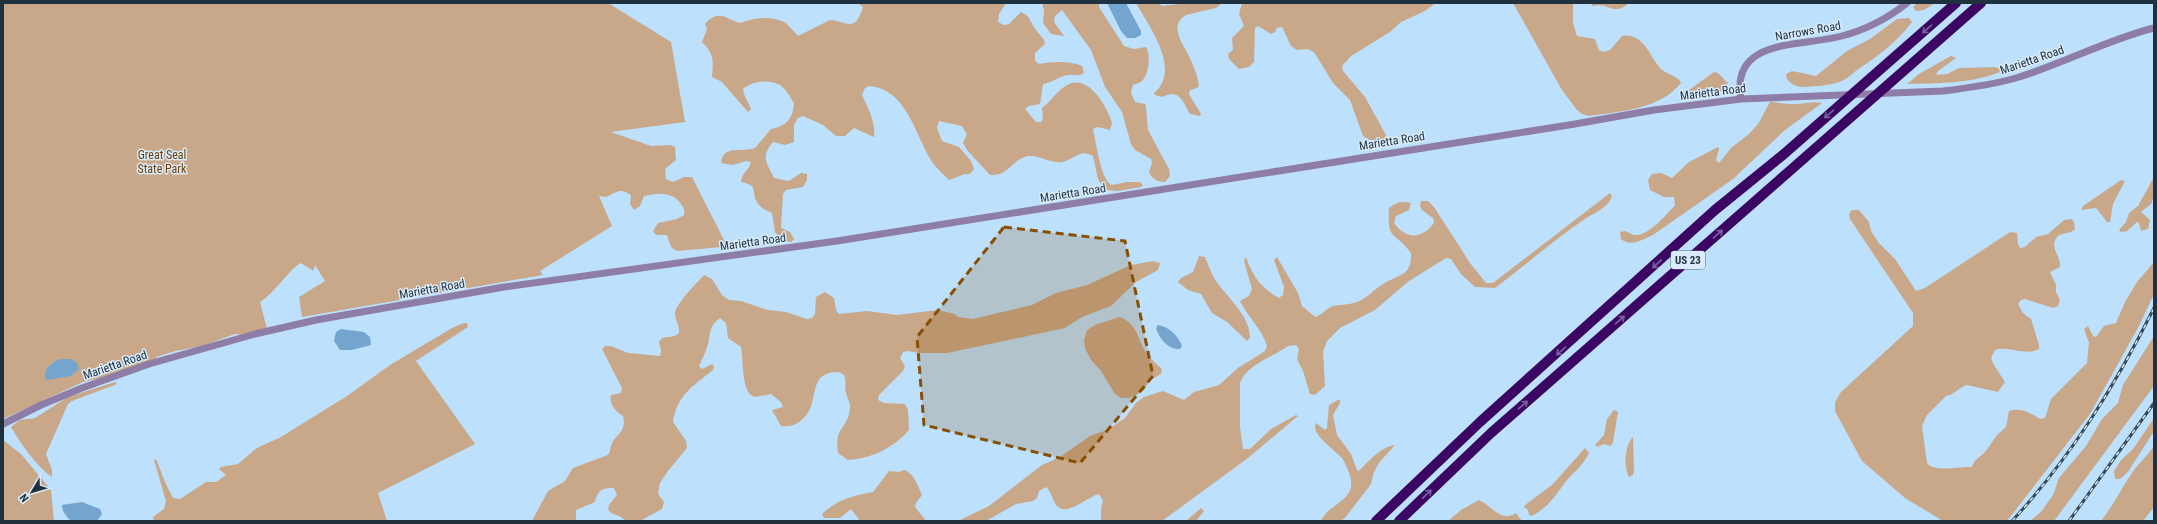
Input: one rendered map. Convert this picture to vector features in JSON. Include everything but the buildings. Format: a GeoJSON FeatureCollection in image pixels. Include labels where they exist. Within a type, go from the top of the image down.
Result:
{"type":"FeatureCollection","features":[{"type":"Feature","properties":{"kind":"highway","name":"US 23"},"geometry":{"type":"LineString","coordinates":[[1376,521],[1480,422],[1715,210],[1790,149],[1956,3]]}},
{"type":"Feature","properties":{"kind":"highway","name":"US 23"},"geometry":{"type":"LineString","coordinates":[[1399,521],[1491,433],[1981,3]]}},
{"type":"Feature","properties":{"kind":"street","name":"Narrows Road"},"geometry":{"type":"LineString","coordinates":[[1741,99],[1739,88],[1740,74],[1746,63],[1756,55],[1771,49],[1854,33],[1870,27],[1907,3]]}},
{"type":"Feature","properties":{"kind":"street","name":"Marietta Road"},"geometry":{"type":"LineString","coordinates":[[3,424],[82,388],[149,364],[275,328],[316,320],[504,287],[837,241],[1575,124],[1654,110],[1741,99],[1912,92],[1970,88],[2016,78],[2125,36],[2154,28]]}},
{"type":"Feature","properties":{"kind":"highlighted area"},"geometry":{"type":"Polygon","coordinates":[[[1004,227],[1125,241],[1153,376],[1080,463],[924,425],[917,337],[1004,227]]]}},
{"type":"Feature","properties":{"kind":"green space","name":"Great Seal State Park"},"geometry":{"type":"Polygon","coordinates":[[[3,3],[608,3],[671,42],[685,122],[611,132],[651,146],[670,145],[675,147],[676,160],[665,169],[666,179],[673,182],[684,177],[692,177],[725,242],[722,247],[677,251],[671,247],[667,235],[656,235],[653,231],[658,223],[677,219],[684,215],[684,208],[681,204],[669,195],[654,194],[644,196],[640,206],[634,210],[630,204],[631,195],[619,191],[607,197],[599,196],[612,226],[540,271],[543,275],[302,317],[299,297],[325,281],[315,265],[313,271],[301,263],[260,302],[268,333],[257,336],[235,334],[202,346],[175,351],[156,357],[158,365],[83,382],[3,419],[3,3]]]}},
{"type":"Feature","properties":{"kind":"green space"},"geometry":{"type":"Polygon","coordinates":[[[849,3],[1006,3],[999,14],[998,22],[1004,25],[1009,24],[1021,12],[1029,18],[1043,38],[1045,44],[1035,53],[1035,61],[1039,64],[1061,62],[1078,64],[1082,66],[1084,73],[1065,76],[1043,84],[1040,104],[1029,106],[1025,109],[1036,122],[1041,122],[1043,118],[1042,108],[1063,87],[1075,82],[1082,83],[1089,87],[1101,100],[1112,123],[1110,130],[1098,127],[1093,129],[1105,177],[1112,185],[1127,182],[1140,182],[1143,185],[1141,187],[1118,191],[1105,190],[1098,179],[1093,156],[1084,153],[1062,162],[1027,156],[1018,160],[1004,172],[996,175],[990,175],[967,150],[963,143],[967,134],[962,126],[939,121],[937,128],[942,141],[959,147],[971,161],[974,169],[970,174],[965,174],[949,180],[931,160],[913,123],[900,103],[881,89],[869,86],[865,88],[862,95],[873,121],[874,137],[854,128],[845,136],[836,136],[823,125],[803,116],[798,118],[794,125],[794,142],[785,145],[773,142],[769,147],[766,160],[774,178],[789,181],[801,173],[807,174],[807,180],[803,187],[786,190],[783,194],[781,228],[790,232],[794,239],[791,242],[783,241],[775,232],[772,213],[763,209],[758,204],[755,198],[754,189],[751,185],[741,182],[742,177],[751,162],[746,161],[733,165],[721,163],[725,153],[734,150],[755,148],[771,129],[785,124],[792,113],[794,103],[780,85],[771,82],[761,82],[751,84],[743,89],[751,109],[748,112],[722,82],[712,77],[713,66],[711,54],[702,42],[707,29],[705,24],[710,19],[719,16],[723,16],[740,23],[756,19],[773,18],[786,23],[798,36],[830,20],[850,24],[854,23],[857,21],[863,7],[859,4],[849,3]]]}},
{"type":"Feature","properties":{"kind":"green space"},"geometry":{"type":"Polygon","coordinates":[[[1042,3],[1099,3],[1099,7],[1124,46],[1134,49],[1146,47],[1148,50],[1149,59],[1148,69],[1142,81],[1133,85],[1131,93],[1135,102],[1145,104],[1148,130],[1169,169],[1170,176],[1165,182],[1158,181],[1152,177],[1149,172],[1152,163],[1151,159],[1135,150],[1131,144],[1122,112],[1105,87],[1091,50],[1062,10],[1055,16],[1054,22],[1064,36],[1051,34],[1043,23],[1044,10],[1042,3]]]}},
{"type":"Feature","properties":{"kind":"green space"},"geometry":{"type":"Polygon","coordinates":[[[1136,3],[1159,3],[1162,6],[1188,3],[1222,3],[1216,8],[1186,15],[1178,24],[1178,35],[1191,59],[1198,78],[1199,86],[1190,90],[1189,94],[1201,114],[1200,116],[1190,114],[1180,97],[1177,95],[1173,94],[1162,97],[1155,95],[1154,93],[1162,83],[1165,72],[1164,60],[1155,36],[1136,3]]]}},
{"type":"Feature","properties":{"kind":"green space"},"geometry":{"type":"Polygon","coordinates":[[[1242,3],[1436,3],[1425,11],[1401,22],[1390,32],[1351,56],[1342,66],[1343,71],[1365,97],[1386,135],[1387,140],[1370,140],[1363,136],[1350,100],[1333,83],[1314,52],[1307,49],[1297,50],[1291,46],[1282,27],[1277,28],[1275,32],[1271,34],[1258,26],[1255,28],[1254,62],[1249,67],[1239,69],[1229,59],[1228,54],[1233,50],[1232,38],[1244,26],[1239,14],[1242,3]]]}},
{"type":"Feature","properties":{"kind":"green space"},"geometry":{"type":"Polygon","coordinates":[[[1513,3],[1573,3],[1573,23],[1577,36],[1595,39],[1599,50],[1603,52],[1610,50],[1622,36],[1636,38],[1646,47],[1661,69],[1680,80],[1681,83],[1662,99],[1639,108],[1589,116],[1582,114],[1577,110],[1562,90],[1513,3]]]}},
{"type":"Feature","properties":{"kind":"green space"},"geometry":{"type":"Polygon","coordinates":[[[1591,3],[1629,3],[1619,9],[1615,9],[1598,5],[1592,6],[1591,3]]]}},
{"type":"Feature","properties":{"kind":"green space"},"geometry":{"type":"Polygon","coordinates":[[[1917,3],[1935,3],[1924,10],[1916,11],[1913,7],[1917,3]]]}},
{"type":"Feature","properties":{"kind":"green space"},"geometry":{"type":"Polygon","coordinates":[[[1909,18],[1912,22],[1894,42],[1844,80],[1821,86],[1803,87],[1794,85],[1789,82],[1786,77],[1786,74],[1792,71],[1816,76],[1847,51],[1870,39],[1897,19],[1909,18]]]}},
{"type":"Feature","properties":{"kind":"green space"},"geometry":{"type":"Polygon","coordinates":[[[1951,56],[1956,58],[1938,71],[1936,75],[1947,74],[1959,68],[1994,67],[1999,68],[2000,72],[1966,81],[1907,84],[1919,74],[1951,56]]]}},
{"type":"Feature","properties":{"kind":"green space"},"geometry":{"type":"Polygon","coordinates":[[[1714,72],[1718,73],[1728,83],[1720,92],[1707,96],[1680,97],[1682,92],[1689,90],[1714,72]]]}},
{"type":"Feature","properties":{"kind":"green space"},"geometry":{"type":"Polygon","coordinates":[[[1770,102],[1793,104],[1812,102],[1822,103],[1785,130],[1733,179],[1653,235],[1633,243],[1621,239],[1620,232],[1625,231],[1634,235],[1639,235],[1651,229],[1675,205],[1674,197],[1664,197],[1650,190],[1648,180],[1652,174],[1661,173],[1672,178],[1689,162],[1718,147],[1719,149],[1716,160],[1719,163],[1731,148],[1749,134],[1758,124],[1770,102]]]}},
{"type":"Feature","properties":{"kind":"green space"},"geometry":{"type":"Polygon","coordinates":[[[2154,177],[2154,197],[2151,204],[2141,212],[2150,220],[2148,229],[2141,231],[2139,223],[2137,222],[2127,231],[2121,232],[2119,230],[2126,222],[2129,213],[2138,206],[2154,177]]]}},
{"type":"Feature","properties":{"kind":"green space"},"geometry":{"type":"Polygon","coordinates":[[[2121,180],[2125,181],[2113,204],[2110,222],[2107,222],[2096,208],[2081,210],[2083,206],[2121,180]]]}},
{"type":"Feature","properties":{"kind":"green space"},"geometry":{"type":"Polygon","coordinates":[[[1610,193],[1612,196],[1605,207],[1585,219],[1495,288],[1475,287],[1461,274],[1451,259],[1446,258],[1409,281],[1375,310],[1340,328],[1327,341],[1323,352],[1325,386],[1315,395],[1310,394],[1303,371],[1297,359],[1299,349],[1296,345],[1288,346],[1254,366],[1243,377],[1240,383],[1240,427],[1243,449],[1250,449],[1271,429],[1296,415],[1298,416],[1248,458],[1162,521],[1101,521],[1101,508],[1103,501],[1099,494],[1072,508],[1061,509],[1055,504],[1050,491],[1046,487],[1039,491],[1037,498],[1033,501],[1016,504],[986,521],[958,521],[989,506],[1042,465],[1060,457],[1090,436],[1107,430],[1125,418],[1136,403],[1144,397],[1163,391],[1184,400],[1194,392],[1219,385],[1238,368],[1265,351],[1267,346],[1265,340],[1240,301],[1249,296],[1252,289],[1244,261],[1246,257],[1255,276],[1262,286],[1279,298],[1283,295],[1284,287],[1274,260],[1277,257],[1298,293],[1302,306],[1315,317],[1333,306],[1360,301],[1380,286],[1400,276],[1407,270],[1411,261],[1411,253],[1393,235],[1389,226],[1389,208],[1394,204],[1402,202],[1411,203],[1409,210],[1396,216],[1394,223],[1399,229],[1409,235],[1419,235],[1434,223],[1433,218],[1422,210],[1420,206],[1421,201],[1428,201],[1434,207],[1470,263],[1486,283],[1493,283],[1610,193]]]}},
{"type":"Feature","properties":{"kind":"green space"},"geometry":{"type":"Polygon","coordinates":[[[1852,210],[1859,210],[1869,222],[1871,231],[1878,242],[1895,259],[1916,291],[1925,288],[2010,232],[2017,233],[2020,248],[2025,247],[2036,237],[2048,234],[2064,220],[2072,219],[2074,222],[2075,229],[2071,232],[2059,235],[2054,243],[2060,267],[2050,272],[2056,285],[2056,292],[2060,300],[2058,306],[2053,308],[2025,299],[2021,300],[2018,304],[2023,313],[2031,319],[2039,349],[2028,352],[2006,349],[1995,350],[1991,358],[2005,382],[1998,392],[1967,385],[1946,396],[1927,415],[1922,426],[1927,463],[1935,468],[1972,467],[1976,460],[1986,451],[2006,427],[2009,411],[2021,410],[2040,419],[2045,418],[2051,399],[2087,363],[2089,343],[2084,329],[2088,326],[2093,336],[2096,337],[2104,326],[2116,323],[2125,302],[2137,282],[2154,262],[2154,294],[2139,326],[2090,414],[2007,521],[1943,521],[1905,498],[1862,461],[1835,411],[1835,402],[1841,392],[1913,326],[1913,313],[1850,219],[1849,214],[1852,210]]]}},
{"type":"Feature","properties":{"kind":"green space"},"geometry":{"type":"Polygon","coordinates":[[[1199,256],[1205,257],[1214,278],[1242,313],[1249,329],[1250,338],[1247,341],[1227,322],[1212,313],[1201,294],[1188,290],[1178,282],[1181,278],[1193,272],[1199,256]]]}},
{"type":"Feature","properties":{"kind":"green space"},"geometry":{"type":"Polygon","coordinates":[[[1153,261],[1160,263],[1158,270],[1136,282],[1111,306],[1082,317],[1065,328],[947,353],[903,352],[900,358],[905,366],[903,371],[879,395],[878,400],[884,403],[905,404],[908,410],[909,430],[889,447],[873,455],[857,459],[848,460],[838,453],[838,437],[849,415],[850,406],[845,391],[844,375],[835,372],[822,376],[818,381],[810,409],[806,416],[795,424],[781,426],[772,410],[783,407],[781,402],[771,394],[755,397],[750,394],[745,383],[741,347],[728,338],[726,323],[720,318],[712,327],[705,353],[699,366],[702,369],[712,364],[714,366],[713,370],[687,392],[678,405],[675,413],[673,422],[686,441],[687,448],[660,483],[658,494],[664,502],[662,509],[640,521],[625,521],[608,510],[609,505],[617,495],[614,488],[610,488],[601,490],[595,502],[576,510],[576,521],[532,521],[548,491],[565,481],[573,468],[608,455],[613,442],[622,430],[624,422],[623,416],[611,402],[611,395],[621,393],[622,388],[602,349],[605,346],[611,346],[628,353],[660,356],[661,351],[659,342],[662,338],[675,336],[679,333],[675,314],[676,310],[687,294],[704,275],[712,279],[722,295],[729,300],[741,301],[768,310],[786,312],[807,319],[812,318],[815,314],[816,297],[825,292],[834,298],[836,310],[839,314],[867,311],[897,315],[937,310],[955,314],[958,317],[973,319],[1032,305],[1056,293],[1087,285],[1131,265],[1153,261]]]}},
{"type":"Feature","properties":{"kind":"green space"},"geometry":{"type":"Polygon","coordinates":[[[1119,317],[1129,322],[1147,354],[1162,369],[1161,374],[1150,380],[1144,390],[1129,398],[1121,398],[1115,394],[1101,371],[1091,360],[1085,348],[1084,340],[1087,330],[1095,325],[1119,317]]]}},
{"type":"Feature","properties":{"kind":"green space"},"geometry":{"type":"Polygon","coordinates":[[[467,323],[468,327],[416,361],[475,444],[378,493],[387,521],[154,521],[153,517],[164,509],[166,501],[154,460],[156,459],[173,498],[180,499],[206,482],[216,482],[226,475],[219,469],[221,467],[238,464],[257,448],[281,437],[347,396],[390,365],[452,328],[467,323]]]}},
{"type":"Feature","properties":{"kind":"green space"},"geometry":{"type":"Polygon","coordinates":[[[2154,336],[2154,386],[2054,521],[2030,521],[2041,512],[2053,495],[2059,478],[2086,446],[2102,419],[2118,403],[2123,385],[2154,336]]]}},
{"type":"Feature","properties":{"kind":"green space"},"geometry":{"type":"Polygon","coordinates":[[[115,382],[117,384],[72,401],[68,404],[46,454],[52,470],[52,477],[35,461],[11,427],[20,420],[35,418],[68,397],[115,382]]]}},
{"type":"Feature","properties":{"kind":"green space"},"geometry":{"type":"Polygon","coordinates":[[[1340,400],[1340,403],[1333,415],[1337,435],[1351,454],[1357,470],[1359,471],[1384,448],[1395,445],[1378,464],[1371,484],[1345,518],[1340,521],[1321,521],[1329,511],[1344,498],[1351,488],[1348,469],[1342,458],[1324,442],[1315,427],[1316,423],[1325,430],[1327,428],[1329,405],[1340,400]]]}},
{"type":"Feature","properties":{"kind":"green space"},"geometry":{"type":"Polygon","coordinates":[[[1614,410],[1618,412],[1613,442],[1611,446],[1604,444],[1597,447],[1595,445],[1604,435],[1607,419],[1614,410]]]}},
{"type":"Feature","properties":{"kind":"green space"},"geometry":{"type":"Polygon","coordinates":[[[2154,418],[2154,431],[2128,472],[2120,479],[2115,479],[2114,471],[2121,460],[2133,449],[2154,418]]]}},
{"type":"Feature","properties":{"kind":"green space"},"geometry":{"type":"Polygon","coordinates":[[[1633,437],[1634,470],[1633,475],[1629,477],[1626,467],[1626,456],[1628,445],[1633,437]]]}},
{"type":"Feature","properties":{"kind":"green space"},"geometry":{"type":"Polygon","coordinates":[[[3,440],[21,454],[51,490],[54,521],[3,521],[3,440]]]}},
{"type":"Feature","properties":{"kind":"green space"},"geometry":{"type":"Polygon","coordinates":[[[2154,446],[2154,507],[2143,521],[2101,521],[2134,470],[2154,446]]]}},
{"type":"Feature","properties":{"kind":"green space"},"geometry":{"type":"Polygon","coordinates":[[[1585,448],[1589,453],[1581,465],[1546,506],[1538,513],[1532,516],[1529,515],[1528,510],[1524,507],[1525,505],[1552,485],[1585,448]]]}},
{"type":"Feature","properties":{"kind":"green space"},"geometry":{"type":"Polygon","coordinates":[[[904,470],[913,477],[919,488],[922,495],[915,507],[926,521],[860,521],[851,509],[840,518],[824,518],[822,514],[834,505],[852,497],[873,492],[889,471],[899,472],[904,470]]]}},
{"type":"Feature","properties":{"kind":"green space"},"geometry":{"type":"Polygon","coordinates":[[[1479,500],[1501,515],[1511,516],[1516,513],[1522,521],[1448,521],[1461,510],[1479,500]]]}},
{"type":"Feature","properties":{"kind":"green space"},"geometry":{"type":"Polygon","coordinates":[[[1201,508],[1204,511],[1196,521],[1186,521],[1201,508]]]}},
{"type":"Feature","properties":{"kind":"water"},"geometry":{"type":"Polygon","coordinates":[[[1107,3],[1126,3],[1141,31],[1141,35],[1135,38],[1127,38],[1121,31],[1107,3]]]}},
{"type":"Feature","properties":{"kind":"water"},"geometry":{"type":"Polygon","coordinates":[[[1158,325],[1170,330],[1176,335],[1182,346],[1180,349],[1172,348],[1165,343],[1157,332],[1156,328],[1158,325]]]}},
{"type":"Feature","properties":{"kind":"water"},"geometry":{"type":"Polygon","coordinates":[[[341,329],[364,332],[370,337],[371,345],[352,350],[340,350],[334,341],[336,332],[341,329]]]}},
{"type":"Feature","properties":{"kind":"water"},"geometry":{"type":"Polygon","coordinates":[[[61,359],[71,359],[77,363],[79,369],[71,376],[46,380],[45,373],[49,366],[61,359]]]}},
{"type":"Feature","properties":{"kind":"water"},"geometry":{"type":"Polygon","coordinates":[[[82,502],[100,509],[102,514],[97,521],[71,521],[66,516],[62,505],[82,502]]]}},
{"type":"Feature","properties":{"kind":"railway"},"geometry":{"type":"LineString","coordinates":[[2012,521],[2054,472],[2073,446],[2124,365],[2154,308]]}},
{"type":"Feature","properties":{"kind":"railway"},"geometry":{"type":"LineString","coordinates":[[2069,521],[2154,403]]}}]}
